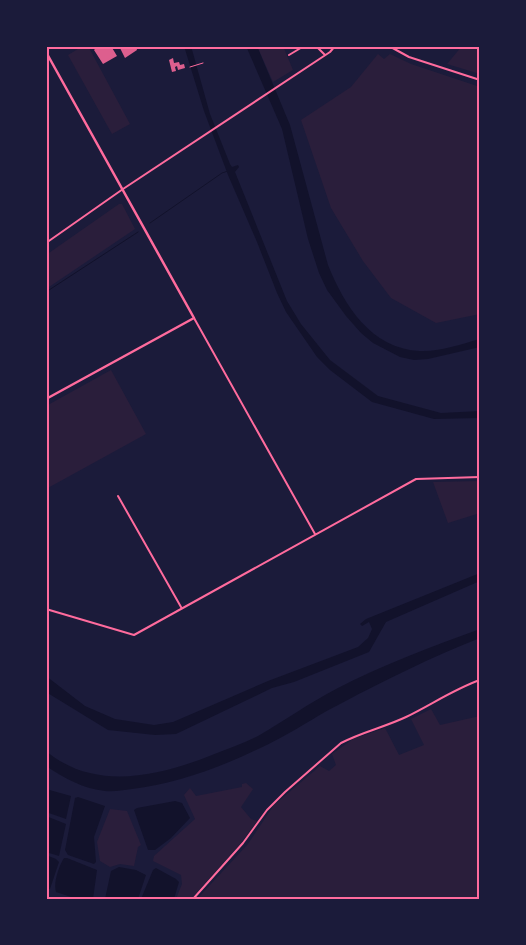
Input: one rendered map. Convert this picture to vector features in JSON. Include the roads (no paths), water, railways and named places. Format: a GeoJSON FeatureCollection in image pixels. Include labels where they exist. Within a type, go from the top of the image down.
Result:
{"type":"FeatureCollection","features":[{"type":"Feature","properties":{"kind":"street"},"geometry":{"type":"LineString","coordinates":[[316,46],[326,55]]}},
{"type":"Feature","properties":{"kind":"street"},"geometry":{"type":"LineString","coordinates":[[46,243],[313,64],[335,46]]}},
{"type":"Feature","properties":{"kind":"street"},"geometry":{"type":"LineString","coordinates":[[389,46],[409,57],[480,80]]}},
{"type":"Feature","properties":{"kind":"street"},"geometry":{"type":"LineString","coordinates":[[288,55],[302,47]]}},
{"type":"Feature","properties":{"kind":"street"},"geometry":{"type":"LineString","coordinates":[[46,52],[315,534]]}},
{"type":"Feature","properties":{"kind":"street"},"geometry":{"type":"LineString","coordinates":[[190,67],[203,63]]}},
{"type":"Feature","properties":{"kind":"street"},"geometry":{"type":"LineString","coordinates":[[46,399],[194,318]]}},
{"type":"Feature","properties":{"kind":"street"},"geometry":{"type":"LineString","coordinates":[[46,609],[134,635],[416,479],[480,477]]}},
{"type":"Feature","properties":{"kind":"street"},"geometry":{"type":"LineString","coordinates":[[118,496],[181,608]]}},
{"type":"Feature","properties":{"kind":"street"},"geometry":{"type":"LineString","coordinates":[[194,899],[243,843],[267,810],[308,770],[341,743],[401,719],[480,680]]}},
{"type":"Feature","properties":{"kind":"waterway"},"geometry":{"type":"LineString","coordinates":[[150,223],[222,173],[228,171]]}},
{"type":"Feature","properties":{"kind":"waterway"},"geometry":{"type":"LineString","coordinates":[[46,292],[138,232]]}}]}
